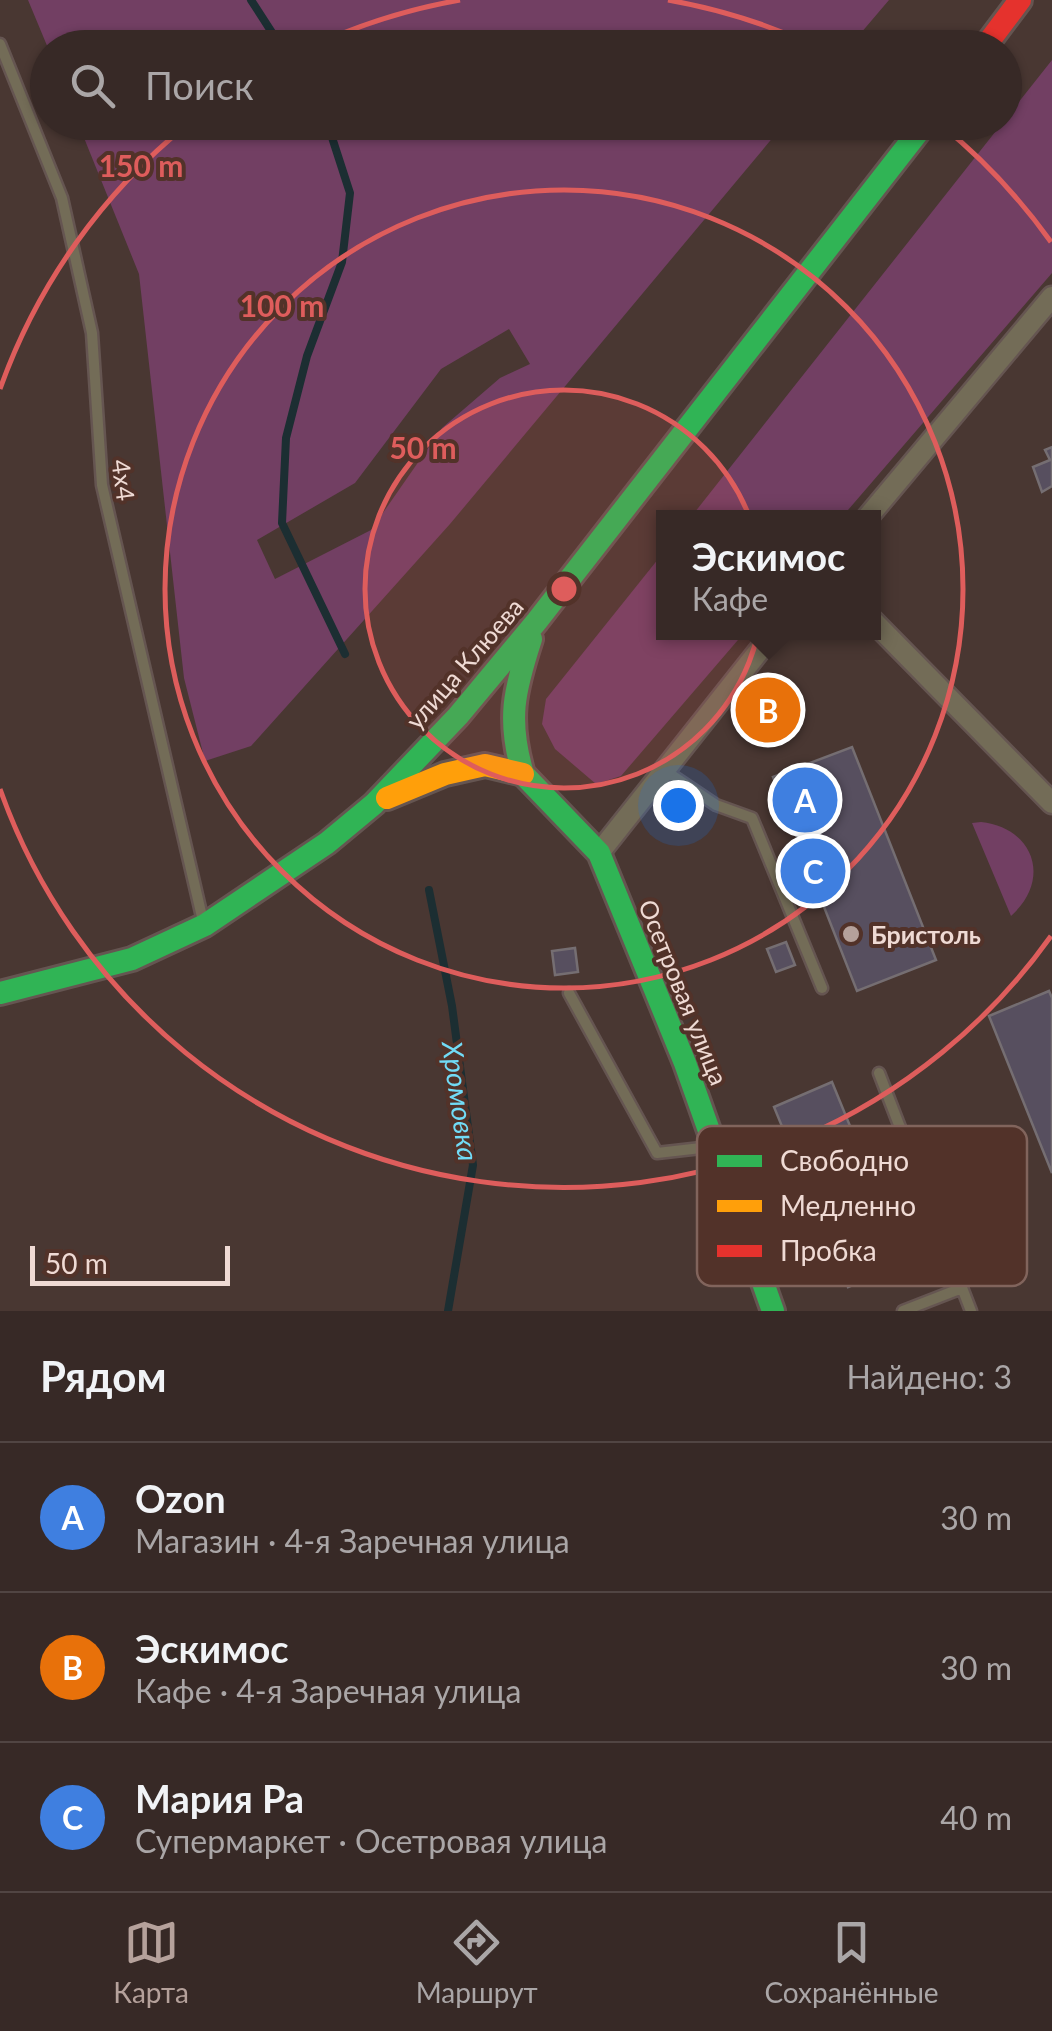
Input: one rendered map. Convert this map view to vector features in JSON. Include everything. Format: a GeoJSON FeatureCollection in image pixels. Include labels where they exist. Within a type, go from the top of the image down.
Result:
{"type":"FeatureCollection","features":[{"type":"Feature","properties":{"kind":"main road"},"geometry":{"type":"LineString","coordinates":[[998,30],[1020,0]]}},
{"type":"Feature","properties":{"kind":"main road","name":"улица Клюева"},"geometry":{"type":"LineString","coordinates":[[0,994],[132,959],[205,925],[327,843],[374,804],[458,716],[537,621],[912,140]]}},
{"type":"Feature","properties":{"kind":"main road"},"geometry":{"type":"LineString","coordinates":[[374,804],[445,774],[485,766],[523,774],[511,737],[512,699],[537,621]]}},
{"type":"Feature","properties":{"kind":"main road","name":"Осетровая улица"},"geometry":{"type":"LineString","coordinates":[[523,774],[598,853],[708,1126]]}},
{"type":"Feature","properties":{"kind":"main road","name":"Осетровая улица"},"geometry":{"type":"LineString","coordinates":[[764,1286],[773,1311]]}},
{"type":"Feature","properties":{"kind":"street"},"geometry":{"type":"LineString","coordinates":[[875,510],[1052,296]]}},
{"type":"Feature","properties":{"kind":"street"},"geometry":{"type":"LineString","coordinates":[[881,629],[1052,803]]}},
{"type":"Feature","properties":{"kind":"street"},"geometry":{"type":"LineString","coordinates":[[598,853],[768,640]]}},
{"type":"Feature","properties":{"kind":"lane","name":"4x4"},"geometry":{"type":"LineString","coordinates":[[0,44],[30,119]]}},
{"type":"Feature","properties":{"kind":"lane","name":"4x4"},"geometry":{"type":"LineString","coordinates":[[39,140],[62,198],[92,333],[102,485],[205,925]]}},
{"type":"Feature","properties":{"kind":"lane"},"geometry":{"type":"LineString","coordinates":[[664,770],[716,805],[752,818],[822,988]]}},
{"type":"Feature","properties":{"kind":"lane"},"geometry":{"type":"LineString","coordinates":[[568,993],[658,1153],[697,1149]]}},
{"type":"Feature","properties":{"kind":"lane"},"geometry":{"type":"LineString","coordinates":[[879,1073],[899,1126]]}},
{"type":"Feature","properties":{"kind":"lane"},"geometry":{"type":"LineString","coordinates":[[903,1311],[962,1288],[971,1311]]}},
{"type":"Feature","properties":{"kind":"shaded area"},"geometry":{"type":"Polygon","coordinates":[[[28,0],[889,0],[863,30],[40,30],[28,0]]]}},
{"type":"Feature","properties":{"kind":"shaded area"},"geometry":{"type":"Polygon","coordinates":[[[1052,60],[1052,273],[848,510],[697,510],[989,140],[1022,140],[1022,98],[1052,60]]]}},
{"type":"Feature","properties":{"kind":"shaded area"},"geometry":{"type":"Polygon","coordinates":[[[85,140],[771,140],[450,524],[251,746],[205,761],[184,678],[139,274],[85,140]],[[509,329],[441,369],[355,483],[257,540],[275,579],[371,530],[442,428],[500,378],[530,364],[509,329]]]}},
{"type":"Feature","properties":{"kind":"shaded area"},"geometry":{"type":"Polygon","coordinates":[[[656,562],[656,640],[738,640],[621,776],[596,784],[555,749],[542,724],[546,699],[656,562]]]}},
{"type":"Feature","properties":{"kind":"shaded area"},"geometry":{"type":"Polygon","coordinates":[[[981,822],[1014,834],[1031,857],[1031,887],[1011,916],[972,823],[981,822]]]}},
{"type":"Feature","properties":{"kind":"building"},"geometry":{"type":"Polygon","coordinates":[[[1052,447],[1052,486],[1042,492],[1033,467],[1050,460],[1045,450],[1052,447]]]}},
{"type":"Feature","properties":{"kind":"building"},"geometry":{"type":"Polygon","coordinates":[[[852,747],[936,960],[857,991],[773,777],[852,747]]]}},
{"type":"Feature","properties":{"kind":"building"},"geometry":{"type":"Polygon","coordinates":[[[786,942],[795,965],[776,972],[767,949],[786,942]]]}},
{"type":"Feature","properties":{"kind":"building"},"geometry":{"type":"Polygon","coordinates":[[[575,948],[578,972],[555,975],[552,951],[575,948]]]}},
{"type":"Feature","properties":{"kind":"building"},"geometry":{"type":"Polygon","coordinates":[[[1049,991],[1052,998],[1052,1173],[989,1016],[1049,991]]]}},
{"type":"Feature","properties":{"kind":"building"},"geometry":{"type":"Polygon","coordinates":[[[832,1082],[850,1126],[782,1126],[774,1107],[832,1082]]]}},
{"type":"Feature","properties":{"kind":"waterway","name":"Хромовка"},"geometry":{"type":"LineString","coordinates":[[251,0],[270,30]]}},
{"type":"Feature","properties":{"kind":"waterway","name":"Хромовка"},"geometry":{"type":"LineString","coordinates":[[333,140],[350,193],[342,262],[307,356],[286,438],[282,523],[345,654]]}},
{"type":"Feature","properties":{"kind":"waterway","name":"Хромовка"},"geometry":{"type":"LineString","coordinates":[[429,890],[452,1006],[473,1165],[448,1311]]}},
{"type":"Feature","properties":{"kind":"traffic: fast"},"geometry":{"type":"LineString","coordinates":[[0,993],[132,959],[205,925],[327,843],[374,804],[458,716],[537,621],[912,140]]}},
{"type":"Feature","properties":{"kind":"traffic: fast"},"geometry":{"type":"LineString","coordinates":[[523,774],[514,721],[520,674],[531,639]]}},
{"type":"Feature","properties":{"kind":"traffic: fast"},"geometry":{"type":"LineString","coordinates":[[523,774],[599,853],[707,1126]]}},
{"type":"Feature","properties":{"kind":"traffic: fast"},"geometry":{"type":"LineString","coordinates":[[764,1286],[773,1311]]}},
{"type":"Feature","properties":{"kind":"traffic: slow"},"geometry":{"type":"LineString","coordinates":[[387,798],[445,774],[485,765],[523,774]]}},
{"type":"Feature","properties":{"kind":"traffic: jam"},"geometry":{"type":"LineString","coordinates":[[998,30],[1020,0]]}},
{"type":"Feature","properties":{"kind":"place","name":"Эскимос"},"geometry":{"type":"Point","coordinates":[768,710]}},
{"type":"Feature","properties":{"kind":"place","name":"Ozon"},"geometry":{"type":"Point","coordinates":[805,800]}},
{"type":"Feature","properties":{"kind":"place","name":"Мария Ра"},"geometry":{"type":"Point","coordinates":[813,871]}},
{"type":"Feature","properties":{"kind":"place","name":"Бристоль"},"geometry":{"type":"Point","coordinates":[851,934]}}]}
